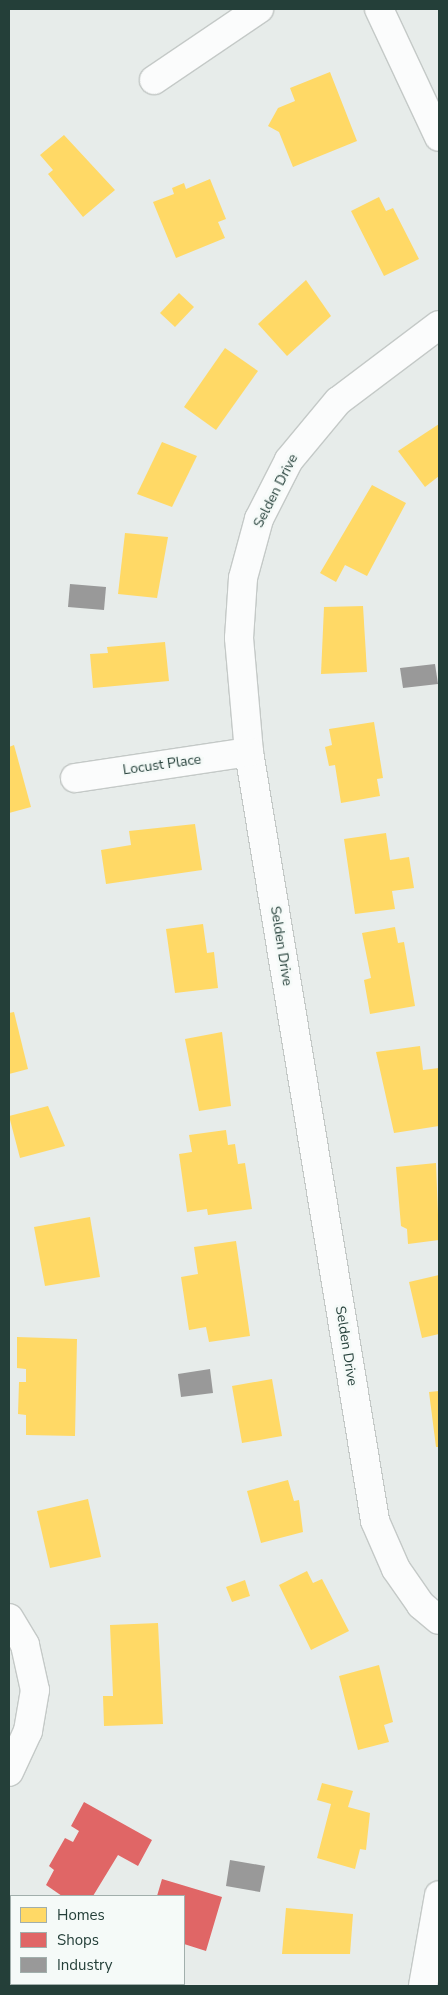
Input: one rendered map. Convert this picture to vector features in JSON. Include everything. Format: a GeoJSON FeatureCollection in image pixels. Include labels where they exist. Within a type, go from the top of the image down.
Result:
{"type":"FeatureCollection","features":[{"type":"Feature","properties":{"kind":"street"},"geometry":{"type":"LineString","coordinates":[[154,80],[259,9]]}},
{"type":"Feature","properties":{"kind":"street"},"geometry":{"type":"LineString","coordinates":[[379,9],[439,137]]}},
{"type":"Feature","properties":{"kind":"street","name":"Selden Drive"},"geometry":{"type":"LineString","coordinates":[[439,325],[338,401],[289,460],[259,519],[243,578],[238,638],[250,752],[375,1521],[396,1569],[421,1605],[439,1620]]}},
{"type":"Feature","properties":{"kind":"street","name":"Locust Place"},"geometry":{"type":"LineString","coordinates":[[75,778],[250,752]]}},
{"type":"Feature","properties":{"kind":"street"},"geometry":{"type":"LineString","coordinates":[[9,1618],[25,1645],[35,1690],[28,1731],[9,1772]]}},
{"type":"Feature","properties":{"kind":"street"},"geometry":{"type":"LineString","coordinates":[[423,1986],[439,1895]]}},
{"type":"Feature","properties":{"kind":"building: Homes"},"geometry":{"type":"Polygon","coordinates":[[[330,72],[357,141],[293,167],[279,132],[268,126],[278,108],[295,101],[290,88],[330,72]]]}},
{"type":"Feature","properties":{"kind":"building: Homes"},"geometry":{"type":"Polygon","coordinates":[[[64,135],[115,190],[83,217],[48,174],[53,170],[40,155],[64,135]]]}},
{"type":"Feature","properties":{"kind":"building: Homes"},"geometry":{"type":"Polygon","coordinates":[[[210,179],[226,219],[218,222],[225,238],[176,258],[153,202],[174,194],[172,188],[184,183],[186,189],[210,179]]]}},
{"type":"Feature","properties":{"kind":"building: Homes"},"geometry":{"type":"Polygon","coordinates":[[[379,197],[386,211],[393,208],[419,259],[384,276],[351,211],[379,197]]]}},
{"type":"Feature","properties":{"kind":"building: Homes"},"geometry":{"type":"Polygon","coordinates":[[[306,280],[331,316],[287,356],[258,324],[306,280]]]}},
{"type":"Feature","properties":{"kind":"building: Homes"},"geometry":{"type":"Polygon","coordinates":[[[179,293],[194,307],[175,327],[160,313],[179,293]]]}},
{"type":"Feature","properties":{"kind":"building: Homes"},"geometry":{"type":"Polygon","coordinates":[[[225,348],[258,371],[216,430],[184,407],[225,348]]]}},
{"type":"Feature","properties":{"kind":"building: Homes"},"geometry":{"type":"Polygon","coordinates":[[[439,424],[439,476],[425,487],[398,451],[439,424]]]}},
{"type":"Feature","properties":{"kind":"building: Homes"},"geometry":{"type":"Polygon","coordinates":[[[162,442],[197,456],[172,507],[137,494],[162,442]]]}},
{"type":"Feature","properties":{"kind":"building: Homes"},"geometry":{"type":"Polygon","coordinates":[[[372,485],[406,503],[367,576],[345,565],[336,582],[320,573],[372,485]]]}},
{"type":"Feature","properties":{"kind":"building: Homes"},"geometry":{"type":"Polygon","coordinates":[[[125,533],[168,537],[157,598],[118,594],[125,533]]]}},
{"type":"Feature","properties":{"kind":"building: Homes"},"geometry":{"type":"Polygon","coordinates":[[[363,606],[367,672],[321,674],[324,607],[363,606]]]}},
{"type":"Feature","properties":{"kind":"building: Homes"},"geometry":{"type":"Polygon","coordinates":[[[165,642],[169,681],[93,688],[90,654],[108,653],[107,647],[165,642]]]}},
{"type":"Feature","properties":{"kind":"building: Homes"},"geometry":{"type":"Polygon","coordinates":[[[374,722],[383,778],[377,779],[380,796],[341,803],[335,765],[329,766],[325,747],[332,745],[329,729],[374,722]]]}},
{"type":"Feature","properties":{"kind":"building: Homes"},"geometry":{"type":"Polygon","coordinates":[[[14,745],[31,807],[9,813],[9,747],[14,745]]]}},
{"type":"Feature","properties":{"kind":"building: Homes"},"geometry":{"type":"Polygon","coordinates":[[[195,824],[202,870],[106,884],[101,850],[131,845],[129,831],[195,824]]]}},
{"type":"Feature","properties":{"kind":"building: Homes"},"geometry":{"type":"Polygon","coordinates":[[[386,833],[390,860],[409,857],[414,888],[392,891],[395,909],[355,914],[344,839],[386,833]]]}},
{"type":"Feature","properties":{"kind":"building: Homes"},"geometry":{"type":"Polygon","coordinates":[[[203,924],[207,953],[214,952],[218,988],[175,993],[166,929],[203,924]]]}},
{"type":"Feature","properties":{"kind":"building: Homes"},"geometry":{"type":"Polygon","coordinates":[[[395,927],[398,943],[404,942],[415,1006],[370,1014],[364,980],[371,978],[362,933],[395,927]]]}},
{"type":"Feature","properties":{"kind":"building: Homes"},"geometry":{"type":"Polygon","coordinates":[[[14,1012],[28,1069],[9,1074],[9,1013],[14,1012]]]}},
{"type":"Feature","properties":{"kind":"building: Homes"},"geometry":{"type":"Polygon","coordinates":[[[222,1032],[231,1106],[199,1111],[185,1039],[222,1032]]]}},
{"type":"Feature","properties":{"kind":"building: Homes"},"geometry":{"type":"Polygon","coordinates":[[[420,1046],[423,1070],[439,1068],[439,1126],[394,1133],[376,1052],[420,1046]]]}},
{"type":"Feature","properties":{"kind":"building: Homes"},"geometry":{"type":"Polygon","coordinates":[[[48,1106],[65,1146],[20,1158],[9,1116],[48,1106]]]}},
{"type":"Feature","properties":{"kind":"building: Homes"},"geometry":{"type":"Polygon","coordinates":[[[226,1130],[228,1145],[235,1144],[238,1164],[245,1163],[252,1209],[208,1215],[207,1209],[187,1212],[179,1154],[192,1152],[189,1135],[226,1130]]]}},
{"type":"Feature","properties":{"kind":"building: Homes"},"geometry":{"type":"Polygon","coordinates":[[[436,1163],[439,1240],[408,1244],[407,1229],[401,1226],[396,1167],[436,1163]]]}},
{"type":"Feature","properties":{"kind":"building: Homes"},"geometry":{"type":"Polygon","coordinates":[[[90,1217],[100,1277],[45,1286],[34,1227],[90,1217]]]}},
{"type":"Feature","properties":{"kind":"building: Homes"},"geometry":{"type":"Polygon","coordinates":[[[236,1241],[250,1336],[209,1342],[206,1327],[189,1330],[181,1277],[198,1274],[194,1247],[236,1241]]]}},
{"type":"Feature","properties":{"kind":"building: Homes"},"geometry":{"type":"Polygon","coordinates":[[[439,1275],[439,1334],[422,1338],[409,1282],[439,1275]]]}},
{"type":"Feature","properties":{"kind":"building: Homes"},"geometry":{"type":"Polygon","coordinates":[[[17,1337],[77,1339],[75,1436],[26,1435],[26,1415],[18,1414],[19,1382],[26,1382],[26,1369],[17,1368],[17,1337]]]}},
{"type":"Feature","properties":{"kind":"building: Homes"},"geometry":{"type":"Polygon","coordinates":[[[272,1379],[282,1436],[242,1443],[232,1386],[272,1379]]]}},
{"type":"Feature","properties":{"kind":"building: Homes"},"geometry":{"type":"Polygon","coordinates":[[[439,1391],[439,1447],[436,1447],[429,1392],[439,1391]]]}},
{"type":"Feature","properties":{"kind":"building: Homes"},"geometry":{"type":"Polygon","coordinates":[[[288,1480],[294,1501],[299,1500],[303,1532],[261,1543],[247,1491],[288,1480]]]}},
{"type":"Feature","properties":{"kind":"building: Homes"},"geometry":{"type":"Polygon","coordinates":[[[88,1499],[101,1557],[50,1568],[37,1511],[88,1499]]]}},
{"type":"Feature","properties":{"kind":"building: Homes"},"geometry":{"type":"Polygon","coordinates":[[[307,1571],[313,1583],[322,1579],[349,1631],[311,1650],[279,1585],[307,1571]]]}},
{"type":"Feature","properties":{"kind":"building: Homes"},"geometry":{"type":"Polygon","coordinates":[[[245,1580],[250,1596],[232,1602],[226,1587],[245,1580]]]}},
{"type":"Feature","properties":{"kind":"building: Homes"},"geometry":{"type":"Polygon","coordinates":[[[158,1623],[163,1724],[104,1726],[103,1696],[113,1696],[110,1625],[158,1623]]]}},
{"type":"Feature","properties":{"kind":"building: Homes"},"geometry":{"type":"Polygon","coordinates":[[[379,1665],[393,1722],[384,1725],[389,1742],[358,1750],[339,1676],[379,1665]]]}},
{"type":"Feature","properties":{"kind":"building: Homes"},"geometry":{"type":"Polygon","coordinates":[[[322,1783],[353,1791],[348,1807],[370,1813],[366,1850],[360,1849],[355,1869],[317,1858],[331,1804],[317,1800],[322,1783]]]}},
{"type":"Feature","properties":{"kind":"building: Homes"},"geometry":{"type":"Polygon","coordinates":[[[286,1908],[353,1914],[350,1954],[282,1954],[286,1908]]]}},
{"type":"Feature","properties":{"kind":"building: Shops"},"geometry":{"type":"Polygon","coordinates":[[[84,1802],[152,1840],[138,1866],[118,1855],[94,1895],[61,1895],[46,1885],[54,1870],[49,1866],[65,1838],[73,1842],[79,1831],[71,1826],[84,1802]]]}},
{"type":"Feature","properties":{"kind":"building: Shops"},"geometry":{"type":"Polygon","coordinates":[[[162,1879],[222,1897],[206,1951],[185,1944],[185,1895],[157,1895],[162,1879]]]}},
{"type":"Feature","properties":{"kind":"building: Industry"},"geometry":{"type":"Polygon","coordinates":[[[70,584],[106,587],[104,610],[68,607],[70,584]]]}},
{"type":"Feature","properties":{"kind":"building: Industry"},"geometry":{"type":"Polygon","coordinates":[[[435,664],[438,684],[403,688],[400,668],[435,664]]]}},
{"type":"Feature","properties":{"kind":"building: Industry"},"geometry":{"type":"Polygon","coordinates":[[[210,1369],[213,1393],[181,1397],[178,1374],[210,1369]]]}},
{"type":"Feature","properties":{"kind":"building: Industry"},"geometry":{"type":"Polygon","coordinates":[[[230,1860],[265,1866],[260,1892],[226,1886],[230,1860]]]}}]}
